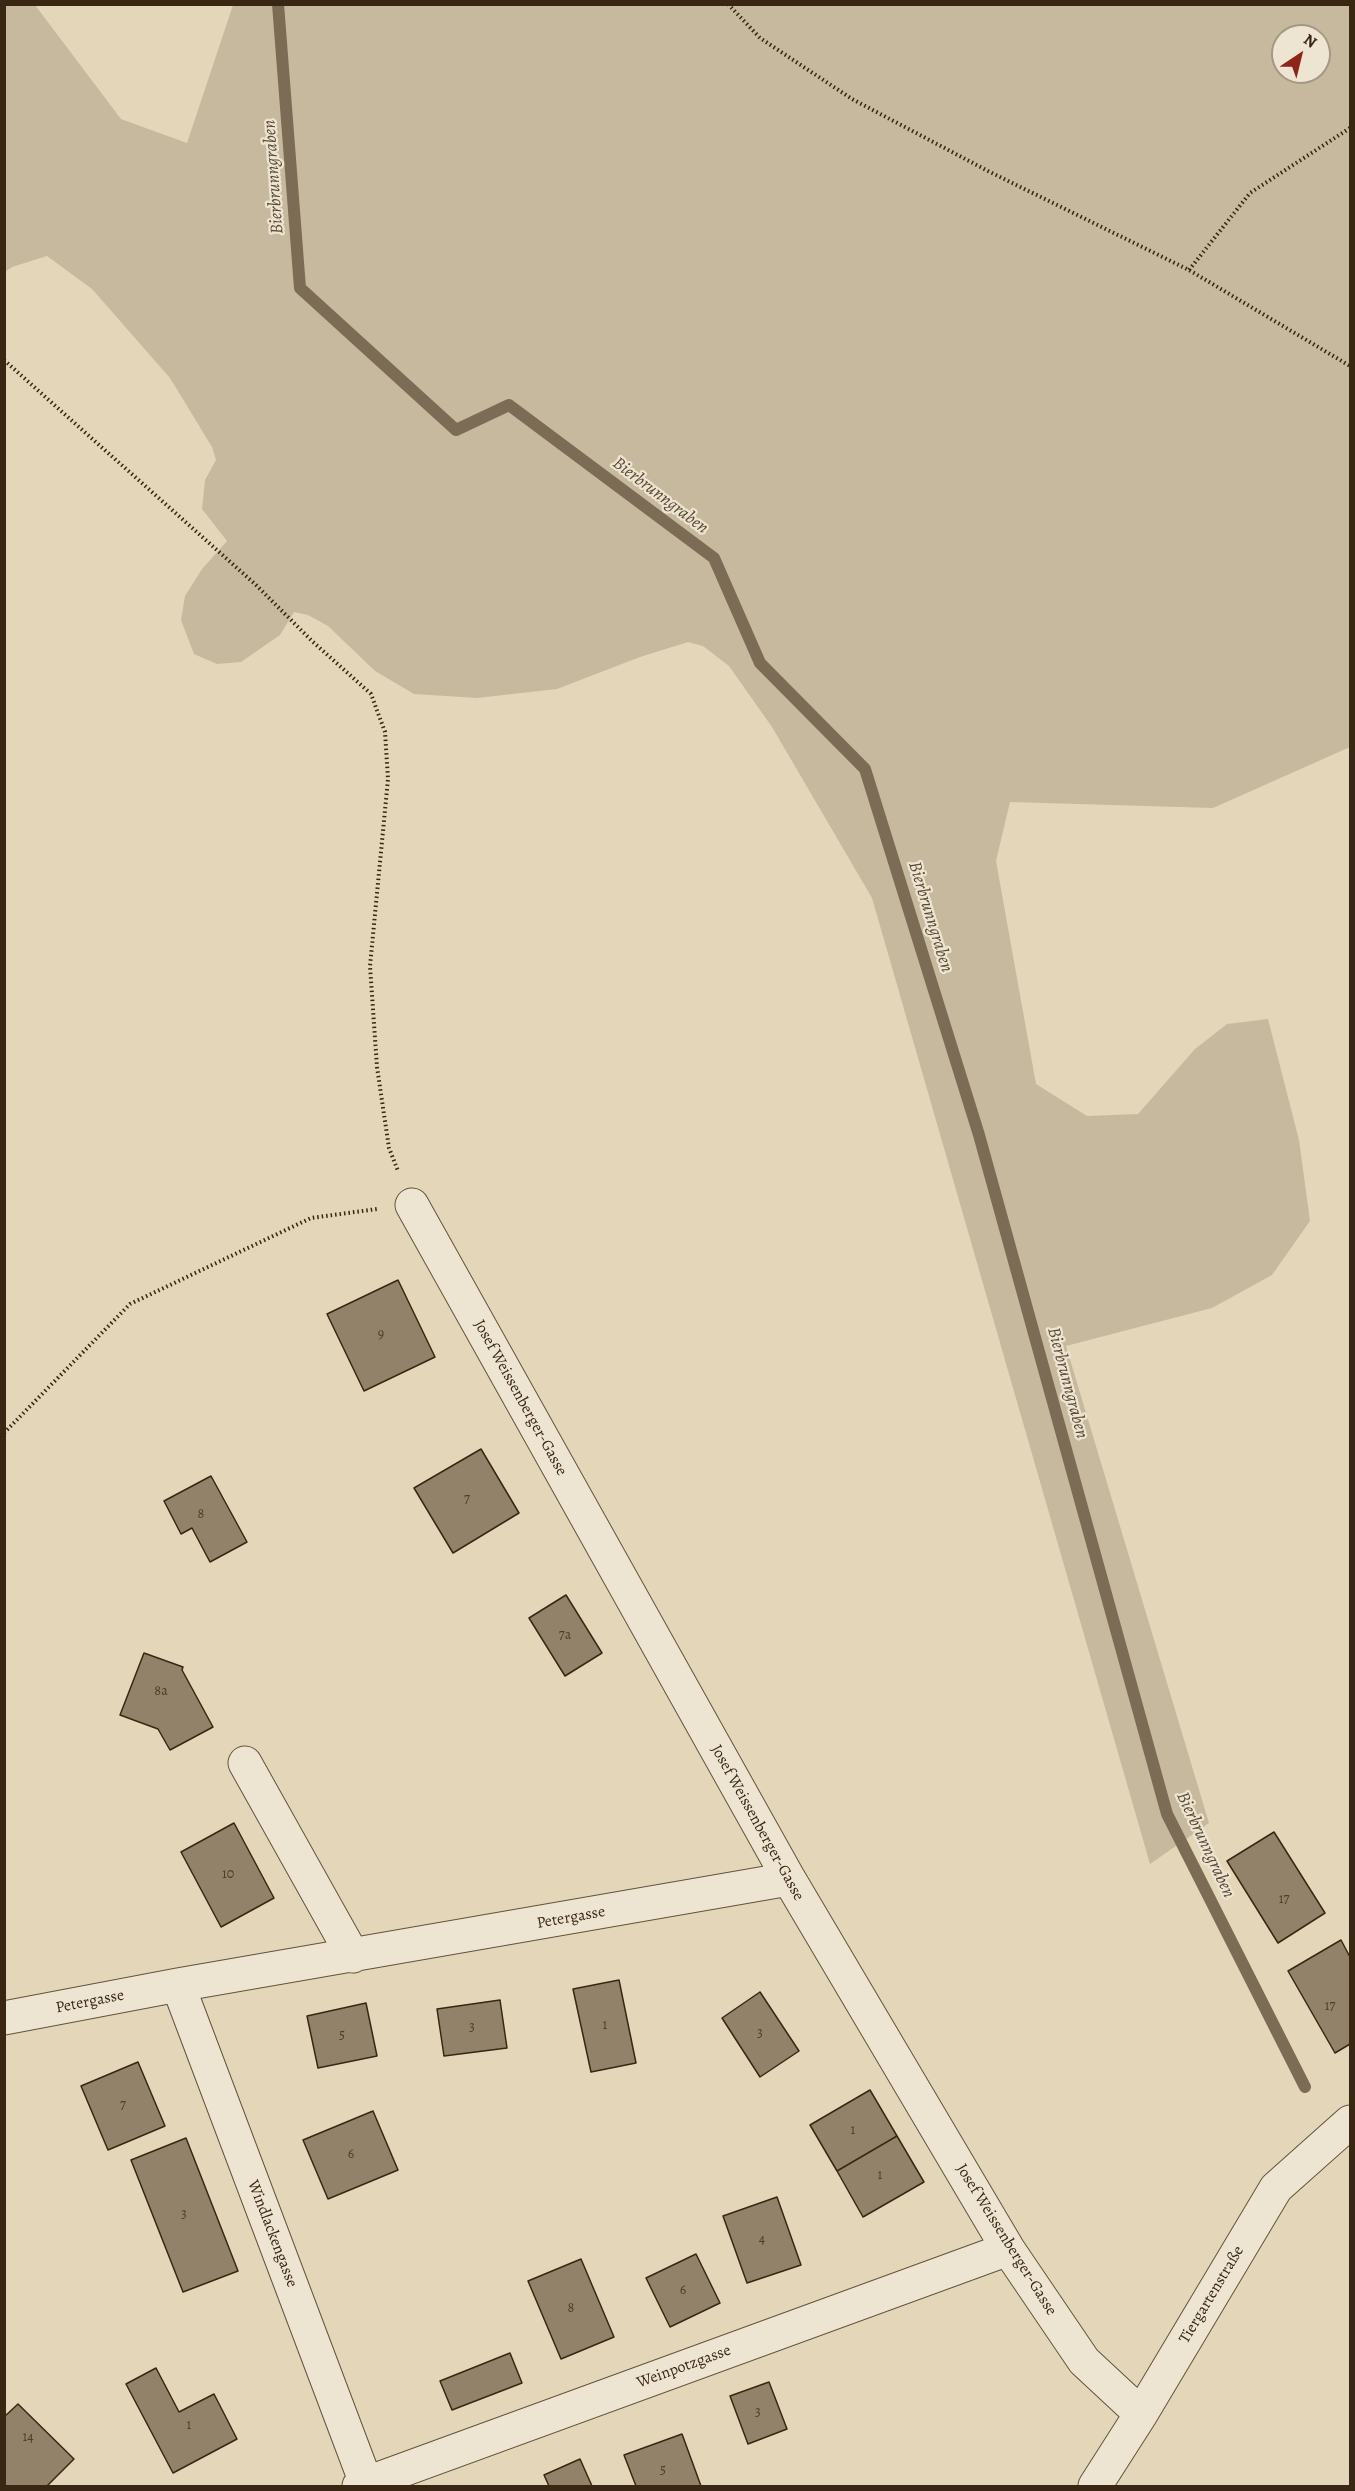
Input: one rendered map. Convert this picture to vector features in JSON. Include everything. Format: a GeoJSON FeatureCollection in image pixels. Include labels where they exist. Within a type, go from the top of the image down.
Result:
{"type":"FeatureCollection","features":[{"type":"Feature","properties":{"kind":"street","name":"Josef Weissenberger-Gasse"},"geometry":{"type":"LineString","coordinates":[[412,1205],[789,1879],[1008,2249],[1084,2361],[1141,2414]]}},
{"type":"Feature","properties":{"kind":"street"},"geometry":{"type":"LineString","coordinates":[[245,1763],[353,1956]]}},
{"type":"Feature","properties":{"kind":"street","name":"Petergasse"},"geometry":{"type":"LineString","coordinates":[[4,2018],[178,1985],[789,1879]]}},
{"type":"Feature","properties":{"kind":"street","name":"Windlackengasse"},"geometry":{"type":"LineString","coordinates":[[178,1985],[363,2485]]}},
{"type":"Feature","properties":{"kind":"street","name":"Tiergartenstraße"},"geometry":{"type":"LineString","coordinates":[[1095,2487],[1276,2188],[1350,2122]]}},
{"type":"Feature","properties":{"kind":"street","name":"Weinpotzgasse"},"geometry":{"type":"LineString","coordinates":[[363,2485],[1008,2249]]}},
{"type":"Feature","properties":{"kind":"path"},"geometry":{"type":"LineString","coordinates":[[728,4],[760,38],[852,99],[988,171],[1189,270],[1350,366]]}},
{"type":"Feature","properties":{"kind":"path"},"geometry":{"type":"LineString","coordinates":[[1189,270],[1250,193],[1350,128]]}},
{"type":"Feature","properties":{"kind":"path"},"geometry":{"type":"LineString","coordinates":[[4,360],[255,585],[313,642],[371,694],[385,732],[388,779],[370,966],[376,1056],[389,1148],[412,1205],[310,1218],[130,1304],[4,1432]]}},
{"type":"Feature","properties":{"kind":"shaded area"},"geometry":{"type":"Polygon","coordinates":[[[5,4],[35,5],[121,119],[187,143],[233,5],[1350,5],[1350,747],[1213,808],[1010,802],[996,861],[1036,1084],[1087,1116],[1138,1114],[1195,1049],[1227,1024],[1268,1019],[1299,1140],[1310,1221],[1272,1275],[1212,1308],[1066,1346],[1209,1823],[1150,1864],[872,898],[772,727],[729,666],[703,646],[688,642],[640,657],[557,689],[477,698],[414,694],[375,671],[328,626],[308,615],[294,612],[280,635],[241,662],[217,664],[194,654],[181,620],[185,596],[202,569],[227,541],[202,509],[205,480],[216,460],[212,447],[170,378],[92,289],[47,256],[12,267],[5,272],[5,4]]]}},
{"type":"Feature","properties":{"kind":"building"},"geometry":{"type":"Polygon","coordinates":[[[398,1280],[435,1357],[364,1391],[327,1314],[398,1280]]]}},
{"type":"Feature","properties":{"kind":"building"},"geometry":{"type":"Polygon","coordinates":[[[481,1449],[519,1513],[453,1553],[414,1488],[481,1449]]]}},
{"type":"Feature","properties":{"kind":"building"},"geometry":{"type":"Polygon","coordinates":[[[211,1476],[247,1542],[210,1562],[192,1528],[181,1534],[164,1501],[211,1476]]]}},
{"type":"Feature","properties":{"kind":"building"},"geometry":{"type":"Polygon","coordinates":[[[566,1595],[602,1653],[565,1676],[529,1618],[566,1595]]]}},
{"type":"Feature","properties":{"kind":"building"},"geometry":{"type":"Polygon","coordinates":[[[144,1653],[183,1667],[182,1670],[213,1727],[170,1750],[158,1729],[120,1715],[144,1653]]]}},
{"type":"Feature","properties":{"kind":"building"},"geometry":{"type":"Polygon","coordinates":[[[234,1823],[274,1898],[221,1927],[181,1852],[234,1823]]]}},
{"type":"Feature","properties":{"kind":"building"},"geometry":{"type":"Polygon","coordinates":[[[1274,1832],[1325,1913],[1278,1943],[1227,1861],[1274,1832]]]}},
{"type":"Feature","properties":{"kind":"building"},"geometry":{"type":"Polygon","coordinates":[[[1341,1940],[1350,1957],[1350,2044],[1335,2053],[1288,1971],[1341,1940]]]}},
{"type":"Feature","properties":{"kind":"building"},"geometry":{"type":"Polygon","coordinates":[[[619,1980],[636,2063],[591,2072],[573,1989],[619,1980]]]}},
{"type":"Feature","properties":{"kind":"building"},"geometry":{"type":"Polygon","coordinates":[[[760,1992],[799,2051],[760,2077],[722,2018],[760,1992]]]}},
{"type":"Feature","properties":{"kind":"building"},"geometry":{"type":"Polygon","coordinates":[[[500,2000],[507,2048],[444,2056],[437,2009],[500,2000]]]}},
{"type":"Feature","properties":{"kind":"building"},"geometry":{"type":"Polygon","coordinates":[[[366,2003],[377,2056],[318,2068],[307,2016],[366,2003]]]}},
{"type":"Feature","properties":{"kind":"building"},"geometry":{"type":"Polygon","coordinates":[[[138,2062],[165,2126],[108,2150],[81,2086],[138,2062]]]}},
{"type":"Feature","properties":{"kind":"building"},"geometry":{"type":"Polygon","coordinates":[[[870,2090],[897,2136],[837,2171],[810,2125],[870,2090]]]}},
{"type":"Feature","properties":{"kind":"building"},"geometry":{"type":"Polygon","coordinates":[[[373,2111],[398,2170],[328,2199],[303,2140],[373,2111]]]}},
{"type":"Feature","properties":{"kind":"building"},"geometry":{"type":"Polygon","coordinates":[[[897,2136],[924,2182],[863,2217],[837,2171],[897,2136]]]}},
{"type":"Feature","properties":{"kind":"building"},"geometry":{"type":"Polygon","coordinates":[[[186,2138],[238,2271],[183,2292],[131,2160],[186,2138]]]}},
{"type":"Feature","properties":{"kind":"building"},"geometry":{"type":"Polygon","coordinates":[[[777,2197],[801,2265],[747,2283],[723,2216],[777,2197]]]}},
{"type":"Feature","properties":{"kind":"building"},"geometry":{"type":"Polygon","coordinates":[[[696,2254],[720,2303],[670,2327],[646,2278],[696,2254]]]}},
{"type":"Feature","properties":{"kind":"building"},"geometry":{"type":"Polygon","coordinates":[[[581,2259],[614,2337],[561,2359],[528,2281],[581,2259]]]}},
{"type":"Feature","properties":{"kind":"building"},"geometry":{"type":"Polygon","coordinates":[[[510,2353],[522,2383],[452,2410],[440,2381],[510,2353]]]}},
{"type":"Feature","properties":{"kind":"building"},"geometry":{"type":"Polygon","coordinates":[[[156,2368],[179,2412],[214,2394],[237,2439],[173,2473],[126,2384],[156,2368]]]}},
{"type":"Feature","properties":{"kind":"building"},"geometry":{"type":"Polygon","coordinates":[[[769,2382],[787,2429],[748,2444],[730,2396],[769,2382]]]}},
{"type":"Feature","properties":{"kind":"building"},"geometry":{"type":"Polygon","coordinates":[[[18,2404],[74,2459],[47,2486],[4,2486],[4,2417],[18,2404]]]}},
{"type":"Feature","properties":{"kind":"building"},"geometry":{"type":"Polygon","coordinates":[[[682,2434],[701,2486],[636,2486],[624,2455],[682,2434]]]}},
{"type":"Feature","properties":{"kind":"building"},"geometry":{"type":"Polygon","coordinates":[[[580,2459],[592,2486],[549,2486],[544,2475],[580,2459]]]}},
{"type":"Feature","properties":{"kind":"waterway","name":"Bierbrunngraben"},"geometry":{"type":"LineString","coordinates":[[278,4],[300,288],[456,430],[509,405],[714,558],[760,663],[865,769],[979,1135],[1167,1814],[1305,2087]]}}]}
